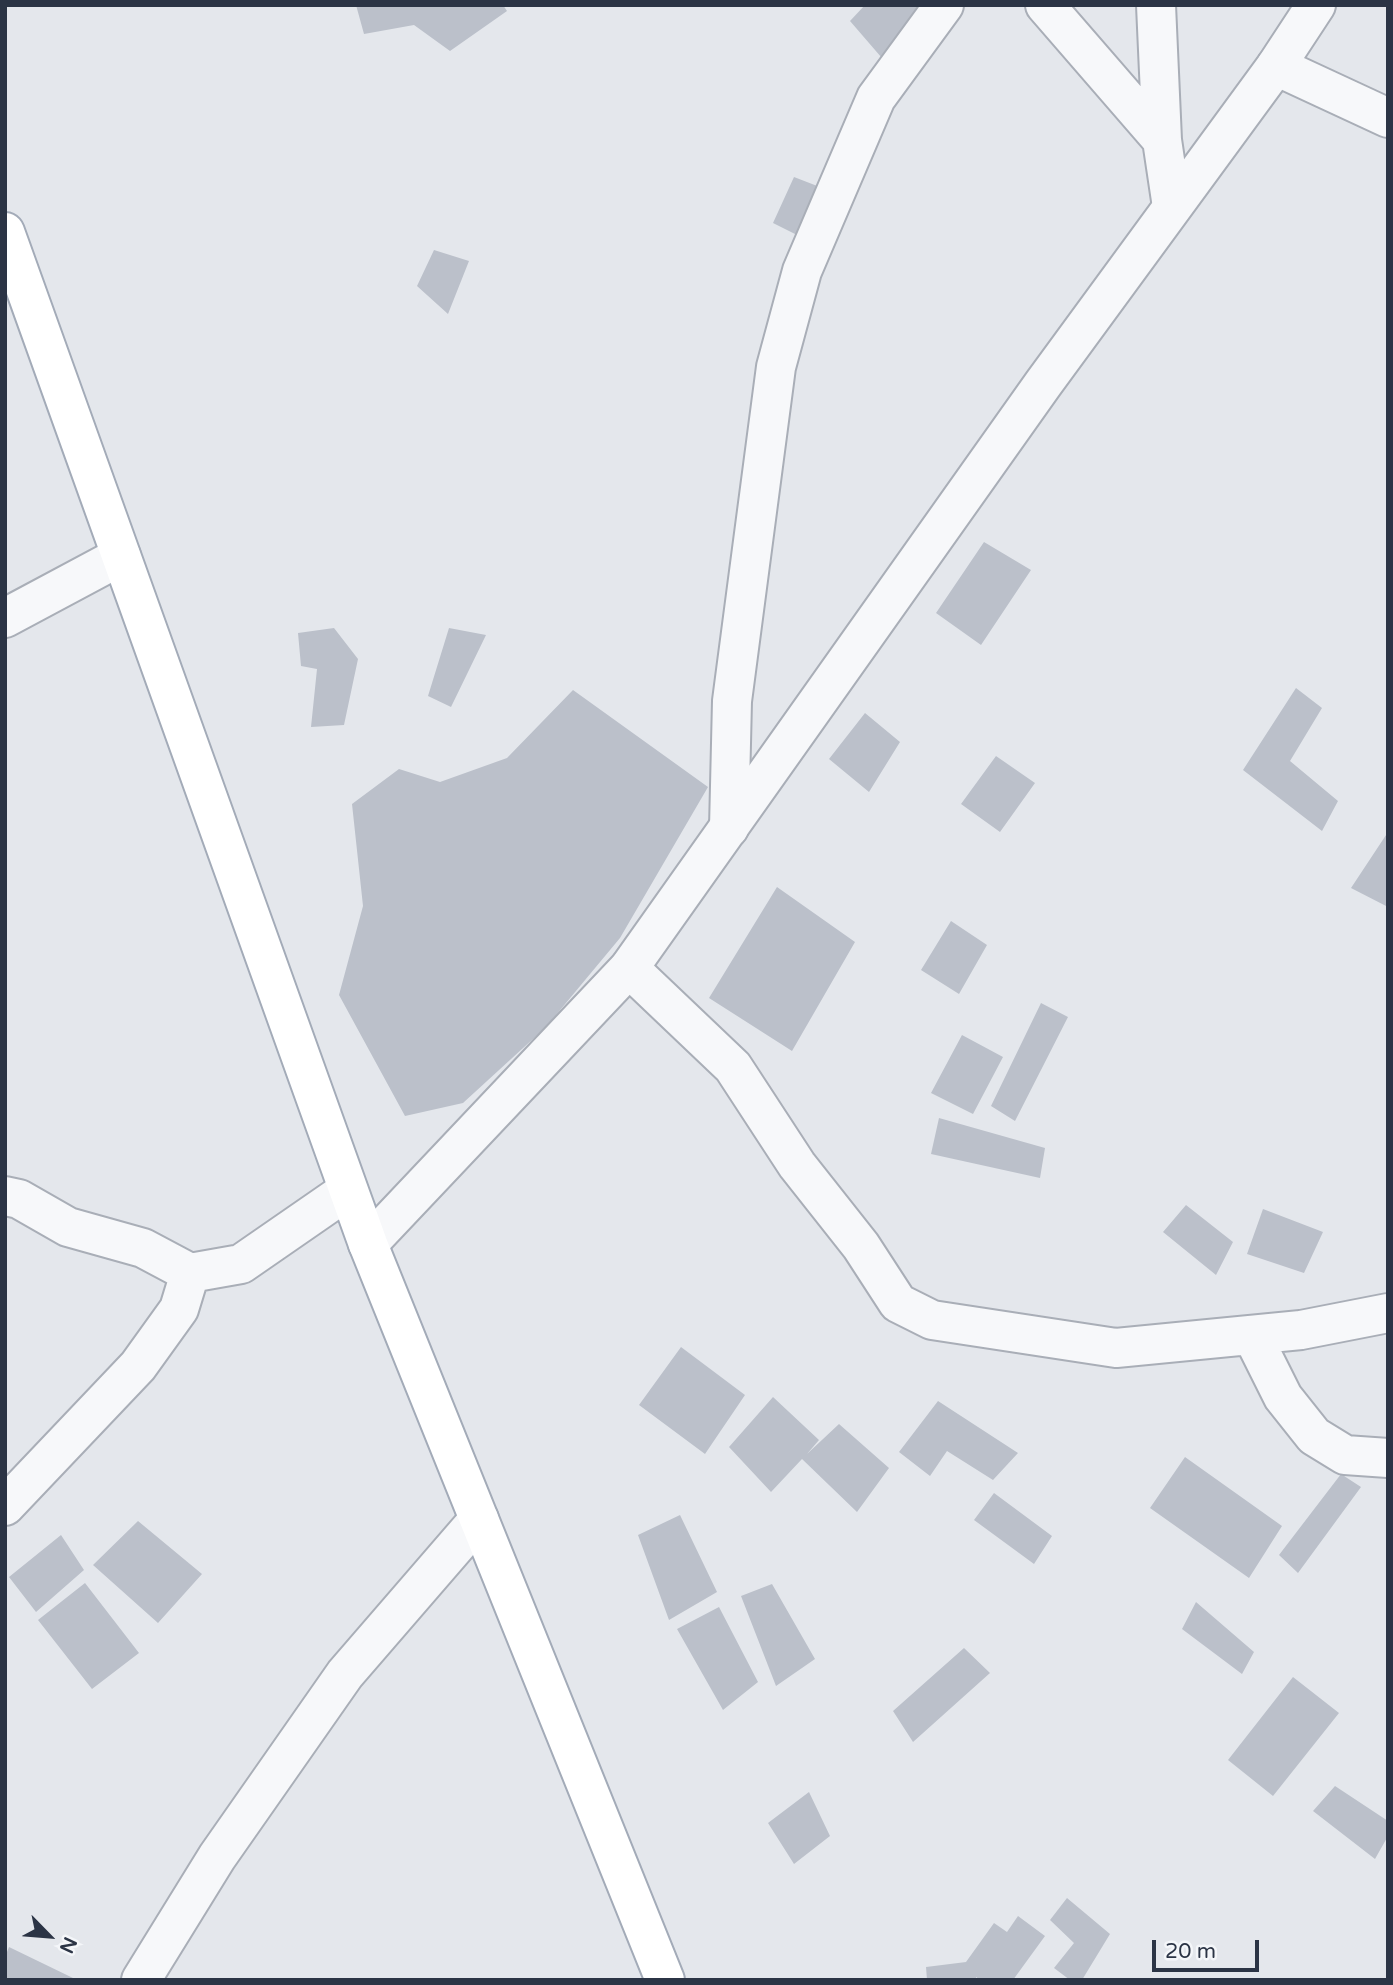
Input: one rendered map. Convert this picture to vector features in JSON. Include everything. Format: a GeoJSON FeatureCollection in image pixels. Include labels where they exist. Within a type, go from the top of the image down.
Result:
{"type":"FeatureCollection","features":[{"type":"Feature","properties":{"kind":"main road"},"geometry":{"type":"LineString","coordinates":[[5,232],[368,1244],[665,1980]]}},
{"type":"Feature","properties":{"kind":"street"},"geometry":{"type":"LineString","coordinates":[[729,828],[732,701],[776,367],[802,271],[876,98],[944,5]]}},
{"type":"Feature","properties":{"kind":"street"},"geometry":{"type":"LineString","coordinates":[[1045,5],[1162,141]]}},
{"type":"Feature","properties":{"kind":"street"},"geometry":{"type":"LineString","coordinates":[[1156,5],[1162,141],[1172,207]]}},
{"type":"Feature","properties":{"kind":"street"},"geometry":{"type":"LineString","coordinates":[[368,1244],[629,968],[1043,384],[1276,66],[1316,5]]}},
{"type":"Feature","properties":{"kind":"street"},"geometry":{"type":"LineString","coordinates":[[1276,66],[1388,118]]}},
{"type":"Feature","properties":{"kind":"street"},"geometry":{"type":"LineString","coordinates":[[5,618],[121,556]]}},
{"type":"Feature","properties":{"kind":"street"},"geometry":{"type":"LineString","coordinates":[[629,968],[733,1067],[797,1165],[861,1246],[898,1303],[932,1320],[1116,1348],[1301,1330],[1388,1313]]}},
{"type":"Feature","properties":{"kind":"street"},"geometry":{"type":"LineString","coordinates":[[5,1196],[19,1199],[68,1227],[142,1248],[190,1273],[241,1264],[348,1190]]}},
{"type":"Feature","properties":{"kind":"street"},"geometry":{"type":"LineString","coordinates":[[5,1506],[138,1366],[179,1309],[190,1273]]}},
{"type":"Feature","properties":{"kind":"street"},"geometry":{"type":"LineString","coordinates":[[1252,1335],[1283,1397],[1314,1436],[1345,1454],[1388,1458]]}},
{"type":"Feature","properties":{"kind":"street"},"geometry":{"type":"LineString","coordinates":[[141,1980],[217,1857],[345,1674],[479,1519]]}},
{"type":"Feature","properties":{"kind":"building"},"geometry":{"type":"Polygon","coordinates":[[[356,5],[503,5],[507,11],[450,51],[414,25],[364,34],[356,5]]]}},
{"type":"Feature","properties":{"kind":"building"},"geometry":{"type":"Polygon","coordinates":[[[865,5],[944,5],[894,72],[850,21],[865,5]]]}},
{"type":"Feature","properties":{"kind":"building"},"geometry":{"type":"Polygon","coordinates":[[[794,177],[825,189],[813,243],[773,223],[794,177]]]}},
{"type":"Feature","properties":{"kind":"building"},"geometry":{"type":"Polygon","coordinates":[[[434,250],[469,261],[448,314],[417,286],[434,250]]]}},
{"type":"Feature","properties":{"kind":"building"},"geometry":{"type":"Polygon","coordinates":[[[984,542],[1031,570],[981,645],[936,613],[984,542]]]}},
{"type":"Feature","properties":{"kind":"building"},"geometry":{"type":"Polygon","coordinates":[[[334,628],[358,659],[344,725],[311,727],[317,669],[301,666],[298,633],[334,628]]]}},
{"type":"Feature","properties":{"kind":"building"},"geometry":{"type":"Polygon","coordinates":[[[449,628],[486,635],[451,707],[428,696],[449,628]]]}},
{"type":"Feature","properties":{"kind":"building"},"geometry":{"type":"Polygon","coordinates":[[[1296,688],[1322,708],[1290,761],[1338,801],[1322,831],[1243,770],[1296,688]]]}},
{"type":"Feature","properties":{"kind":"building"},"geometry":{"type":"Polygon","coordinates":[[[573,690],[708,787],[620,938],[546,1027],[463,1103],[405,1116],[339,995],[363,906],[352,804],[399,769],[440,782],[507,758],[573,690]]]}},
{"type":"Feature","properties":{"kind":"building"},"geometry":{"type":"Polygon","coordinates":[[[865,713],[900,742],[869,792],[829,759],[865,713]]]}},
{"type":"Feature","properties":{"kind":"building"},"geometry":{"type":"Polygon","coordinates":[[[996,756],[1035,783],[1000,832],[961,804],[996,756]]]}},
{"type":"Feature","properties":{"kind":"building"},"geometry":{"type":"Polygon","coordinates":[[[1388,832],[1388,907],[1351,888],[1388,832]]]}},
{"type":"Feature","properties":{"kind":"building"},"geometry":{"type":"Polygon","coordinates":[[[777,887],[855,942],[792,1051],[709,998],[777,887]]]}},
{"type":"Feature","properties":{"kind":"building"},"geometry":{"type":"Polygon","coordinates":[[[951,921],[987,945],[959,994],[921,970],[951,921]]]}},
{"type":"Feature","properties":{"kind":"building"},"geometry":{"type":"Polygon","coordinates":[[[1041,1003],[1068,1017],[1015,1121],[991,1106],[1041,1003]]]}},
{"type":"Feature","properties":{"kind":"building"},"geometry":{"type":"Polygon","coordinates":[[[962,1035],[1003,1057],[973,1114],[931,1093],[962,1035]]]}},
{"type":"Feature","properties":{"kind":"building"},"geometry":{"type":"Polygon","coordinates":[[[939,1118],[1045,1148],[1040,1178],[931,1154],[939,1118]]]}},
{"type":"Feature","properties":{"kind":"building"},"geometry":{"type":"Polygon","coordinates":[[[1186,1205],[1233,1242],[1216,1275],[1163,1232],[1186,1205]]]}},
{"type":"Feature","properties":{"kind":"building"},"geometry":{"type":"Polygon","coordinates":[[[1263,1209],[1323,1232],[1304,1273],[1247,1254],[1263,1209]]]}},
{"type":"Feature","properties":{"kind":"building"},"geometry":{"type":"Polygon","coordinates":[[[681,1347],[745,1395],[705,1454],[639,1405],[681,1347]]]}},
{"type":"Feature","properties":{"kind":"building"},"geometry":{"type":"Polygon","coordinates":[[[773,1397],[819,1440],[807,1454],[839,1424],[889,1468],[857,1512],[802,1459],[771,1492],[729,1447],[773,1397]]]}},
{"type":"Feature","properties":{"kind":"building"},"geometry":{"type":"Polygon","coordinates":[[[938,1401],[1018,1453],[993,1480],[947,1451],[930,1476],[899,1452],[938,1401]]]}},
{"type":"Feature","properties":{"kind":"building"},"geometry":{"type":"Polygon","coordinates":[[[1185,1457],[1282,1526],[1249,1578],[1150,1508],[1185,1457]]]}},
{"type":"Feature","properties":{"kind":"building"},"geometry":{"type":"Polygon","coordinates":[[[1341,1474],[1361,1487],[1298,1573],[1279,1555],[1341,1474]]]}},
{"type":"Feature","properties":{"kind":"building"},"geometry":{"type":"Polygon","coordinates":[[[994,1493],[1052,1536],[1034,1564],[974,1520],[994,1493]]]}},
{"type":"Feature","properties":{"kind":"building"},"geometry":{"type":"Polygon","coordinates":[[[680,1515],[717,1592],[669,1620],[638,1535],[680,1515]]]}},
{"type":"Feature","properties":{"kind":"building"},"geometry":{"type":"Polygon","coordinates":[[[138,1521],[202,1574],[158,1623],[93,1565],[138,1521]]]}},
{"type":"Feature","properties":{"kind":"building"},"geometry":{"type":"Polygon","coordinates":[[[61,1535],[84,1570],[36,1612],[9,1577],[61,1535]]]}},
{"type":"Feature","properties":{"kind":"building"},"geometry":{"type":"Polygon","coordinates":[[[85,1583],[139,1653],[92,1689],[38,1620],[85,1583]]]}},
{"type":"Feature","properties":{"kind":"building"},"geometry":{"type":"Polygon","coordinates":[[[772,1584],[815,1659],[776,1686],[741,1596],[772,1584]]]}},
{"type":"Feature","properties":{"kind":"building"},"geometry":{"type":"Polygon","coordinates":[[[1196,1602],[1254,1652],[1242,1674],[1182,1629],[1196,1602]]]}},
{"type":"Feature","properties":{"kind":"building"},"geometry":{"type":"Polygon","coordinates":[[[719,1607],[758,1682],[723,1710],[677,1629],[719,1607]]]}},
{"type":"Feature","properties":{"kind":"building"},"geometry":{"type":"Polygon","coordinates":[[[964,1648],[990,1673],[913,1742],[893,1711],[964,1648]]]}},
{"type":"Feature","properties":{"kind":"building"},"geometry":{"type":"Polygon","coordinates":[[[1293,1677],[1339,1713],[1273,1796],[1228,1760],[1293,1677]]]}},
{"type":"Feature","properties":{"kind":"building"},"geometry":{"type":"Polygon","coordinates":[[[1335,1786],[1388,1821],[1388,1836],[1375,1859],[1313,1811],[1335,1786]]]}},
{"type":"Feature","properties":{"kind":"building"},"geometry":{"type":"Polygon","coordinates":[[[809,1792],[830,1836],[794,1864],[768,1823],[809,1792]]]}},
{"type":"Feature","properties":{"kind":"building"},"geometry":{"type":"Polygon","coordinates":[[[1067,1898],[1110,1934],[1082,1980],[1070,1980],[1054,1968],[1074,1943],[1050,1920],[1067,1898]]]}},
{"type":"Feature","properties":{"kind":"building"},"geometry":{"type":"Polygon","coordinates":[[[1018,1916],[1045,1936],[1013,1980],[980,1980],[976,1977],[976,1980],[927,1980],[926,1967],[966,1962],[994,1923],[1007,1932],[1018,1916]]]}},
{"type":"Feature","properties":{"kind":"building"},"geometry":{"type":"Polygon","coordinates":[[[9,1947],[73,1978],[5,1980],[5,1957],[9,1947]]]}}]}
